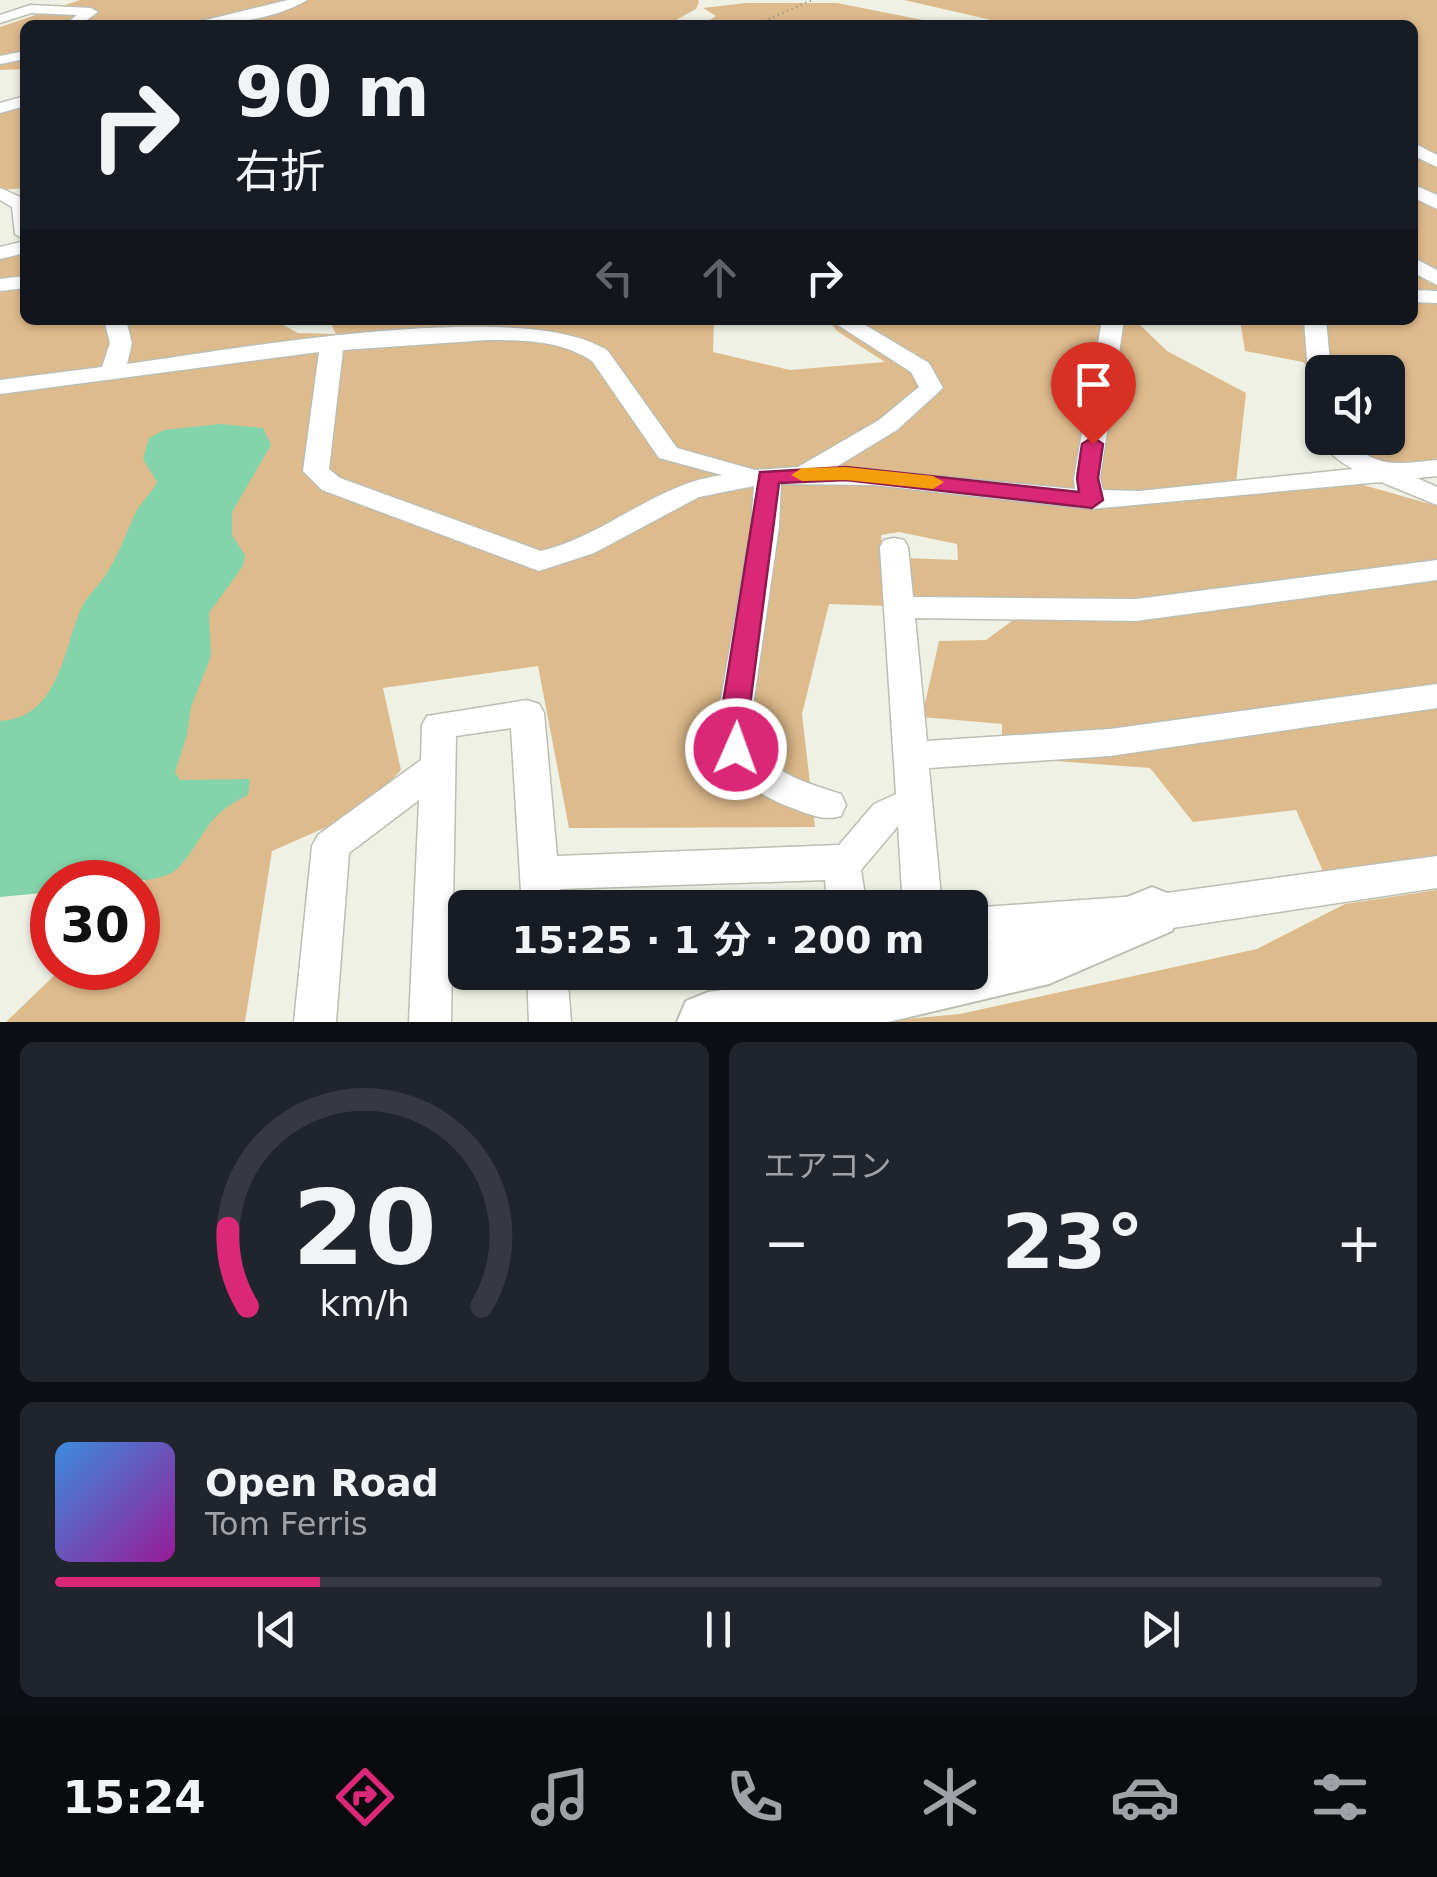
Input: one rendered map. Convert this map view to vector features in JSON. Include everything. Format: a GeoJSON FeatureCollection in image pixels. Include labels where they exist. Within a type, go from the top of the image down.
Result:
{"type":"FeatureCollection","features":[{"type":"Feature","properties":{"kind":"street"},"geometry":{"type":"LineString","coordinates":[[222,20],[258,14],[301,0]]}},
{"type":"Feature","properties":{"kind":"street"},"geometry":{"type":"LineString","coordinates":[[0,19],[30,8],[90,12],[78,20]]}},
{"type":"Feature","properties":{"kind":"street"},"geometry":{"type":"LineString","coordinates":[[252,20],[258,14]]}},
{"type":"Feature","properties":{"kind":"street"},"geometry":{"type":"LineString","coordinates":[[112,370],[121,343],[117,325]]}},
{"type":"Feature","properties":{"kind":"street"},"geometry":{"type":"LineString","coordinates":[[364,343],[384,325]]}},
{"type":"Feature","properties":{"kind":"street"},"geometry":{"type":"LineString","coordinates":[[588,348],[589,325]]}},
{"type":"Feature","properties":{"kind":"street"},"geometry":{"type":"LineString","coordinates":[[805,474],[888,428],[931,388],[921,368],[849,325]]}},
{"type":"Feature","properties":{"kind":"street"},"geometry":{"type":"LineString","coordinates":[[1092,500],[1088,478],[1113,325]]}},
{"type":"Feature","properties":{"kind":"street"},"geometry":{"type":"LineString","coordinates":[[1315,325],[1318,355]]}},
{"type":"Feature","properties":{"kind":"street"},"geometry":{"type":"LineString","coordinates":[[0,387],[332,344],[524,333],[588,348],[600,356],[668,452],[708,466],[768,477]]}},
{"type":"Feature","properties":{"kind":"street"},"geometry":{"type":"LineString","coordinates":[[332,344],[316,472],[331,484],[539,561],[567,557],[664,501],[710,484],[768,477],[805,474],[907,479],[1092,500],[1139,500],[1437,468]]}},
{"type":"Feature","properties":{"kind":"street"},"geometry":{"type":"LineString","coordinates":[[0,408],[39,382]]}},
{"type":"Feature","properties":{"kind":"street"},"geometry":{"type":"LineString","coordinates":[[1349,455],[1437,497]]}},
{"type":"Feature","properties":{"kind":"street"},"geometry":{"type":"LineString","coordinates":[[768,477],[733,728],[736,749],[760,776],[788,794],[828,806]]}},
{"type":"Feature","properties":{"kind":"street"},"geometry":{"type":"LineString","coordinates":[[894,546],[922,890]]}},
{"type":"Feature","properties":{"kind":"street"},"geometry":{"type":"LineString","coordinates":[[900,606],[1136,610],[1437,570]]}},
{"type":"Feature","properties":{"kind":"street"},"geometry":{"type":"LineString","coordinates":[[912,755],[962,755],[1159,738],[1437,696]]}},
{"type":"Feature","properties":{"kind":"street"},"geometry":{"type":"LineString","coordinates":[[430,1022],[439,725],[528,713],[541,890],[841,863],[855,856],[876,820],[897,806],[916,802]]}},
{"type":"Feature","properties":{"kind":"street"},"geometry":{"type":"LineString","coordinates":[[315,1022],[332,846],[436,768]]}},
{"type":"Feature","properties":{"kind":"street"},"geometry":{"type":"LineString","coordinates":[[841,863],[845,890]]}},
{"type":"Feature","properties":{"kind":"street"},"geometry":{"type":"LineString","coordinates":[[988,925],[1152,912],[1437,872]]}},
{"type":"Feature","properties":{"kind":"street"},"geometry":{"type":"LineString","coordinates":[[988,966],[1049,957],[1152,912]]}},
{"type":"Feature","properties":{"kind":"street"},"geometry":{"type":"LineString","coordinates":[[547,990],[550,1022]]}},
{"type":"Feature","properties":{"kind":"street"},"geometry":{"type":"LineString","coordinates":[[708,1022],[843,990]]}},
{"type":"Feature","properties":{"kind":"path"},"geometry":{"type":"LineString","coordinates":[[767,20],[812,0]]}},
{"type":"Feature","properties":{"kind":"shaded area"},"geometry":{"type":"Polygon","coordinates":[[[80,0],[699,2],[696,9],[676,20],[21,20],[80,0]]]}},
{"type":"Feature","properties":{"kind":"shaded area"},"geometry":{"type":"Polygon","coordinates":[[[904,0],[1437,0],[1437,466],[1384,470],[1353,455],[1405,455],[1405,355],[1305,355],[1305,364],[1245,351],[1241,325],[1418,325],[1418,20],[991,20],[904,0]]]}},
{"type":"Feature","properties":{"kind":"shaded area"},"geometry":{"type":"Polygon","coordinates":[[[746,3],[837,3],[923,20],[710,20],[716,16],[703,8],[746,3]]]}},
{"type":"Feature","properties":{"kind":"shaded area"},"geometry":{"type":"Polygon","coordinates":[[[20,20],[20,69],[0,70],[0,27],[20,20]]]}},
{"type":"Feature","properties":{"kind":"shaded area"},"geometry":{"type":"Polygon","coordinates":[[[20,105],[20,188],[0,190],[0,109],[20,105]]]}},
{"type":"Feature","properties":{"kind":"shaded area"},"geometry":{"type":"Polygon","coordinates":[[[20,250],[20,325],[283,325],[298,333],[336,334],[332,325],[714,325],[713,352],[790,370],[885,362],[832,325],[1140,325],[1167,351],[1246,393],[1236,483],[1356,483],[1437,506],[1437,859],[1326,878],[1296,810],[1193,822],[1150,768],[1055,761],[1002,747],[1002,724],[922,717],[939,641],[986,640],[1012,621],[1157,616],[1133,604],[913,603],[902,558],[958,560],[957,544],[899,532],[881,535],[888,606],[829,604],[802,714],[815,827],[569,828],[538,666],[383,688],[401,770],[361,812],[272,851],[245,1022],[6,1022],[39,990],[160,990],[160,860],[157,860],[169,839],[169,477],[52,703],[0,743],[0,255],[20,250]]]}},
{"type":"Feature","properties":{"kind":"shaded area"},"geometry":{"type":"Polygon","coordinates":[[[220,424],[263,428],[271,445],[232,512],[232,535],[245,555],[243,566],[209,613],[211,656],[191,707],[175,772],[180,780],[250,779],[248,795],[222,811],[178,868],[168,874],[160,877],[160,860],[30,860],[30,894],[0,897],[0,721],[20,717],[47,695],[84,604],[108,571],[137,510],[157,482],[143,459],[149,438],[164,430],[220,424]]]}},
{"type":"Feature","properties":{"kind":"shaded area"},"geometry":{"type":"Polygon","coordinates":[[[1437,890],[1437,1022],[873,1022],[960,1014],[1257,949],[1345,904],[1437,890]]]}},
{"type":"Feature","properties":{"kind":"slow traffic"},"geometry":{"type":"LineString","coordinates":[[802,475],[846,474],[933,482]]}},
{"type":"Feature","properties":{"kind":"route"},"geometry":{"type":"LineString","coordinates":[[736,749],[733,728],[768,477],[846,474],[1092,500],[1088,478],[1093,444]]}}]}
